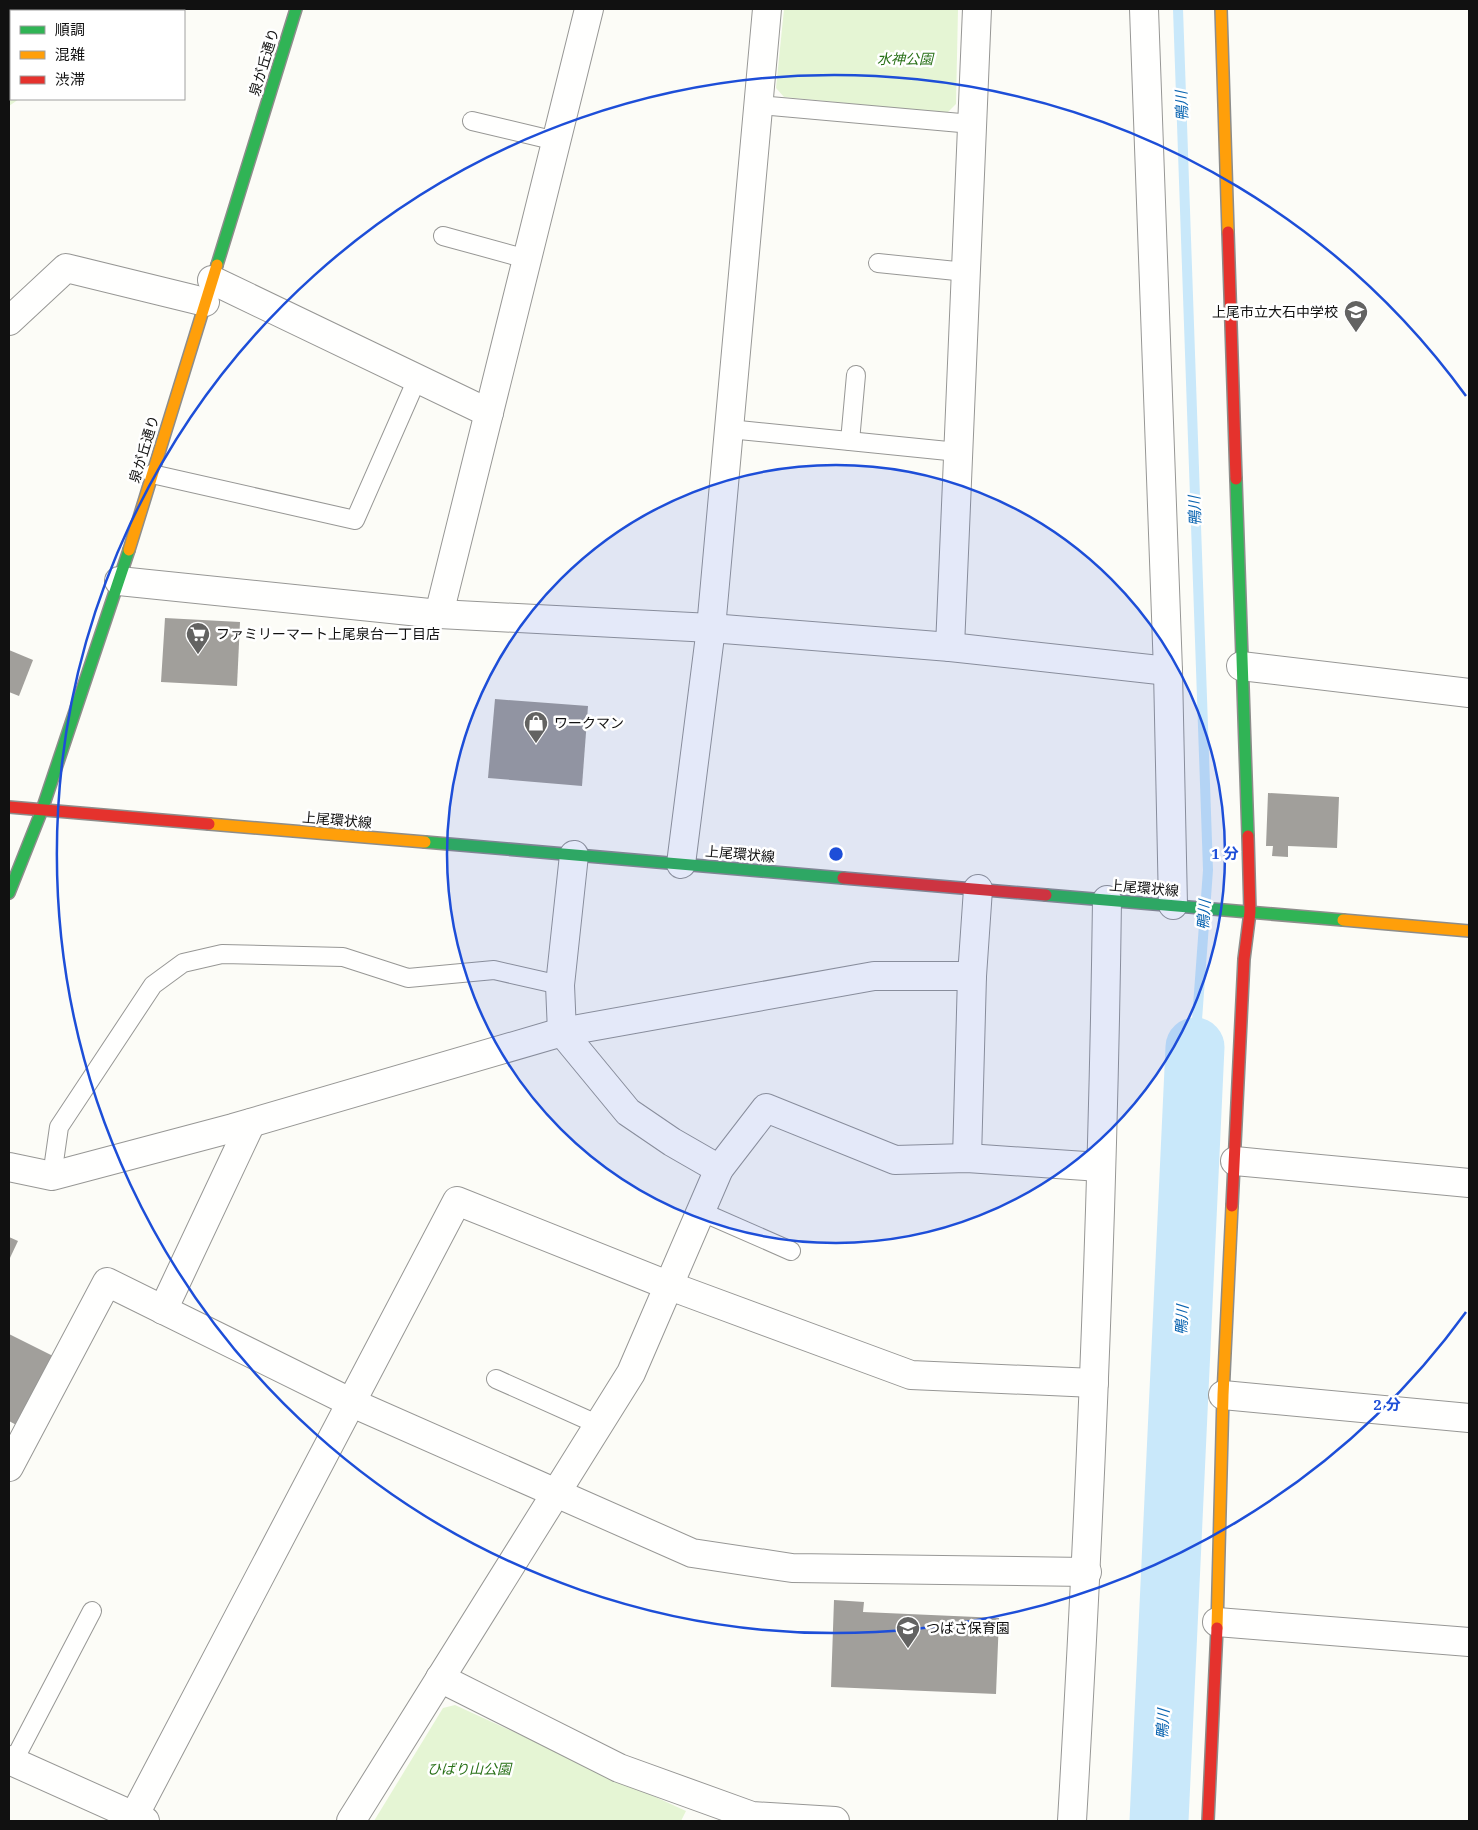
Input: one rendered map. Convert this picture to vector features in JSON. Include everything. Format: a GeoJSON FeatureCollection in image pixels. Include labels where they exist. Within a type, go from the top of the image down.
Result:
{"type":"FeatureCollection","features":[{"type":"Feature","properties":{"kind":"street","name":"泉が丘通り"},"geometry":{"type":"LineString","coordinates":[[9,893],[42,810],[119,581],[296,9]]}},
{"type":"Feature","properties":{"kind":"street"},"geometry":{"type":"LineString","coordinates":[[439,614],[589,9]]}},
{"type":"Feature","properties":{"kind":"street"},"geometry":{"type":"LineString","coordinates":[[681,864],[711,628],[767,9]]}},
{"type":"Feature","properties":{"kind":"street"},"geometry":{"type":"LineString","coordinates":[[950,647],[977,9]]}},
{"type":"Feature","properties":{"kind":"street"},"geometry":{"type":"LineString","coordinates":[[1144,9],[1168,671],[1173,905]]}},
{"type":"Feature","properties":{"kind":"street"},"geometry":{"type":"LineString","coordinates":[[1208,1821],[1217,1622],[1223,1395],[1244,959],[1250,912],[1221,9]]}},
{"type":"Feature","properties":{"kind":"street"},"geometry":{"type":"LineString","coordinates":[[9,321],[66,268],[209,291],[417,379],[489,413]]}},
{"type":"Feature","properties":{"kind":"street"},"geometry":{"type":"LineString","coordinates":[[119,581],[439,614],[711,628],[950,647],[1168,671]]}},
{"type":"Feature","properties":{"kind":"street"},"geometry":{"type":"LineString","coordinates":[[1241,666],[1469,693]]}},
{"type":"Feature","properties":{"kind":"street","name":"上尾環状線"},"geometry":{"type":"LineString","coordinates":[[9,807],[1469,931]]}},
{"type":"Feature","properties":{"kind":"street"},"geometry":{"type":"LineString","coordinates":[[574,855],[560,985],[562,1032],[628,1112],[672,1142],[719,1169]]}},
{"type":"Feature","properties":{"kind":"street"},"geometry":{"type":"LineString","coordinates":[[967,1158],[972,976],[978,889]]}},
{"type":"Feature","properties":{"kind":"street"},"geometry":{"type":"LineString","coordinates":[[1072,1821],[1094,1383],[1107,900]]}},
{"type":"Feature","properties":{"kind":"street"},"geometry":{"type":"LineString","coordinates":[[9,1167],[52,1176],[251,1123],[562,1032],[874,976],[972,976]]}},
{"type":"Feature","properties":{"kind":"street"},"geometry":{"type":"LineString","coordinates":[[351,1821],[631,1373],[719,1169],[766,1108],[895,1160],[967,1158],[1100,1167]]}},
{"type":"Feature","properties":{"kind":"street"},"geometry":{"type":"LineString","coordinates":[[163,1310],[251,1123]]}},
{"type":"Feature","properties":{"kind":"street"},"geometry":{"type":"LineString","coordinates":[[1235,1160],[1469,1183]]}},
{"type":"Feature","properties":{"kind":"street"},"geometry":{"type":"LineString","coordinates":[[11,1761],[140,1818],[350,1402],[458,1201],[670,1286],[911,1374],[1094,1383]]}},
{"type":"Feature","properties":{"kind":"street"},"geometry":{"type":"LineString","coordinates":[[9,1467],[107,1282],[350,1402],[692,1553],[792,1568],[1086,1572]]}},
{"type":"Feature","properties":{"kind":"street"},"geometry":{"type":"LineString","coordinates":[[1223,1395],[1469,1418]]}},
{"type":"Feature","properties":{"kind":"street"},"geometry":{"type":"LineString","coordinates":[[1217,1622],[1469,1642]]}},
{"type":"Feature","properties":{"kind":"street"},"geometry":{"type":"LineString","coordinates":[[440,1678],[619,1768],[743,1813],[752,1816],[835,1821]]}},
{"type":"Feature","properties":{"kind":"lane"},"geometry":{"type":"LineString","coordinates":[[759,105],[972,124]]}},
{"type":"Feature","properties":{"kind":"lane"},"geometry":{"type":"LineString","coordinates":[[472,121],[556,141]]}},
{"type":"Feature","properties":{"kind":"lane"},"geometry":{"type":"LineString","coordinates":[[443,236],[527,259]]}},
{"type":"Feature","properties":{"kind":"lane"},"geometry":{"type":"LineString","coordinates":[[878,263],[966,272]]}},
{"type":"Feature","properties":{"kind":"lane"},"geometry":{"type":"LineString","coordinates":[[850,441],[856,375]]}},
{"type":"Feature","properties":{"kind":"lane"},"geometry":{"type":"LineString","coordinates":[[152,474],[355,520],[417,379]]}},
{"type":"Feature","properties":{"kind":"lane"},"geometry":{"type":"LineString","coordinates":[[729,428],[958,452]]}},
{"type":"Feature","properties":{"kind":"lane"},"geometry":{"type":"LineString","coordinates":[[52,1176],[59,1126],[153,985],[183,963],[222,954],[343,957],[408,978],[494,970],[560,985]]}},
{"type":"Feature","properties":{"kind":"lane"},"geometry":{"type":"LineString","coordinates":[[702,1212],[791,1251]]}},
{"type":"Feature","properties":{"kind":"lane"},"geometry":{"type":"LineString","coordinates":[[496,1379],[599,1425]]}},
{"type":"Feature","properties":{"kind":"lane"},"geometry":{"type":"LineString","coordinates":[[11,1761],[92,1611]]}},
{"type":"Feature","properties":{"kind":"green space"},"geometry":{"type":"Polygon","coordinates":[[[9,9],[158,9],[10,10],[10,100],[18,100],[9,106],[9,9]]]}},
{"type":"Feature","properties":{"kind":"green space","name":"水神公園"},"geometry":{"type":"Polygon","coordinates":[[[784,9],[958,9],[956,104],[947,113],[784,97],[776,88],[784,9]]]}},
{"type":"Feature","properties":{"kind":"green space","name":"ひばり山公園"},"geometry":{"type":"Polygon","coordinates":[[[455,1705],[686,1811],[681,1821],[374,1821],[443,1708],[455,1705]]]}},
{"type":"Feature","properties":{"kind":"building"},"geometry":{"type":"Polygon","coordinates":[[[165,618],[240,622],[237,686],[161,682],[165,618]]]}},
{"type":"Feature","properties":{"kind":"building"},"geometry":{"type":"Polygon","coordinates":[[[9,650],[33,660],[19,696],[9,692],[9,650]]]}},
{"type":"Feature","properties":{"kind":"building"},"geometry":{"type":"Polygon","coordinates":[[[495,699],[588,706],[582,786],[488,778],[495,699]]]}},
{"type":"Feature","properties":{"kind":"building"},"geometry":{"type":"Polygon","coordinates":[[[1268,793],[1339,797],[1337,848],[1288,846],[1288,857],[1272,856],[1273,846],[1266,846],[1268,793]]]}},
{"type":"Feature","properties":{"kind":"building"},"geometry":{"type":"Polygon","coordinates":[[[9,1237],[18,1241],[9,1260],[9,1237]]]}},
{"type":"Feature","properties":{"kind":"building"},"geometry":{"type":"Polygon","coordinates":[[[9,1334],[57,1358],[22,1428],[9,1421],[9,1334]]]}},
{"type":"Feature","properties":{"kind":"building"},"geometry":{"type":"Polygon","coordinates":[[[834,1600],[864,1602],[863,1612],[999,1618],[996,1694],[831,1687],[834,1600]]]}},
{"type":"Feature","properties":{"kind":"waterway","name":"鴨川"},"geometry":{"type":"LineString","coordinates":[[1178,9],[1208,870],[1195,1047]]}},
{"type":"Feature","properties":{"kind":"waterway","name":"鴨川"},"geometry":{"type":"LineString","coordinates":[[1159,1821],[1195,1047]]}},
{"type":"Feature","properties":{"kind":"traffic: fast"},"geometry":{"type":"LineString","coordinates":[[217,265],[296,9]]}},
{"type":"Feature","properties":{"kind":"traffic: fast"},"geometry":{"type":"LineString","coordinates":[[1236,479],[1248,836]]}},
{"type":"Feature","properties":{"kind":"traffic: fast"},"geometry":{"type":"LineString","coordinates":[[9,893],[42,810],[129,550]]}},
{"type":"Feature","properties":{"kind":"traffic: fast"},"geometry":{"type":"LineString","coordinates":[[425,842],[843,878]]}},
{"type":"Feature","properties":{"kind":"traffic: fast"},"geometry":{"type":"LineString","coordinates":[[1046,895],[1343,920]]}},
{"type":"Feature","properties":{"kind":"traffic: slow"},"geometry":{"type":"LineString","coordinates":[[1221,9],[1228,232]]}},
{"type":"Feature","properties":{"kind":"traffic: slow"},"geometry":{"type":"LineString","coordinates":[[129,550],[217,265]]}},
{"type":"Feature","properties":{"kind":"traffic: slow"},"geometry":{"type":"LineString","coordinates":[[209,824],[425,842]]}},
{"type":"Feature","properties":{"kind":"traffic: slow"},"geometry":{"type":"LineString","coordinates":[[1343,920],[1469,931]]}},
{"type":"Feature","properties":{"kind":"traffic: slow"},"geometry":{"type":"LineString","coordinates":[[1217,1628],[1223,1395],[1232,1206]]}},
{"type":"Feature","properties":{"kind":"traffic: jam"},"geometry":{"type":"LineString","coordinates":[[1228,232],[1236,479]]}},
{"type":"Feature","properties":{"kind":"traffic: jam"},"geometry":{"type":"LineString","coordinates":[[9,807],[209,824]]}},
{"type":"Feature","properties":{"kind":"traffic: jam"},"geometry":{"type":"LineString","coordinates":[[1232,1206],[1244,959],[1250,912],[1248,836]]}},
{"type":"Feature","properties":{"kind":"traffic: jam"},"geometry":{"type":"LineString","coordinates":[[843,878],[1046,895]]}},
{"type":"Feature","properties":{"kind":"traffic: jam"},"geometry":{"type":"LineString","coordinates":[[1208,1821],[1217,1628]]}},
{"type":"Feature","properties":{"kind":"place","name":"上尾市立大石中学校"},"geometry":{"type":"Point","coordinates":[1356,333]}},
{"type":"Feature","properties":{"kind":"place","name":"ファミリーマート上尾泉台一丁目店"},"geometry":{"type":"Point","coordinates":[198,655]}},
{"type":"Feature","properties":{"kind":"place","name":"ワークマン"},"geometry":{"type":"Point","coordinates":[536,744]}},
{"type":"Feature","properties":{"kind":"place","name":"つばさ保育園"},"geometry":{"type":"Point","coordinates":[908,1649]}}]}
